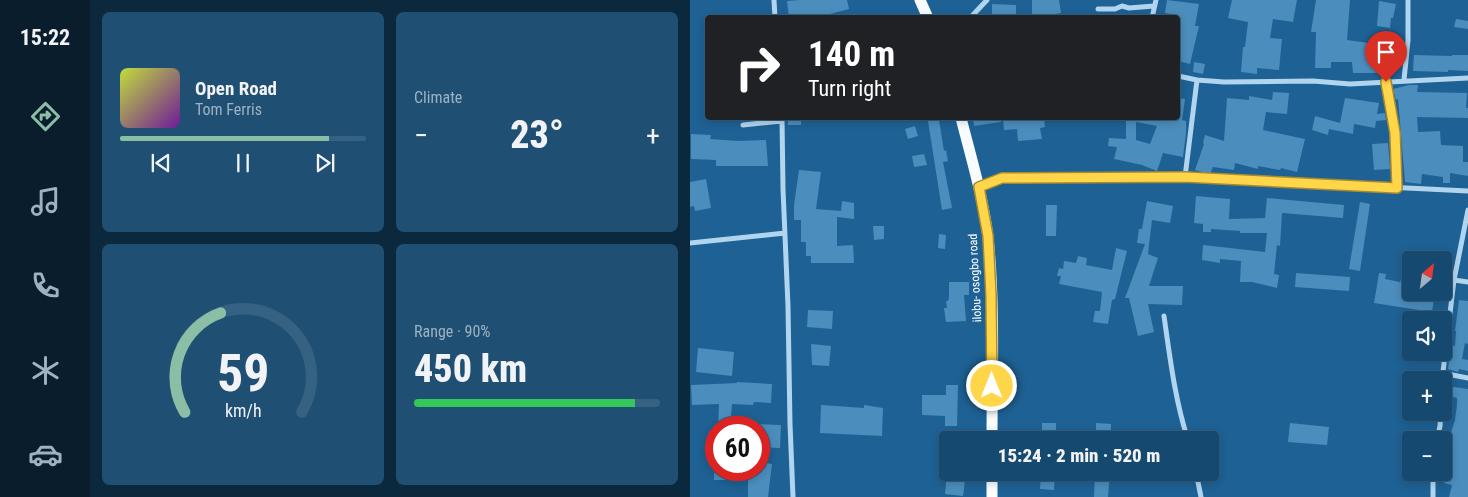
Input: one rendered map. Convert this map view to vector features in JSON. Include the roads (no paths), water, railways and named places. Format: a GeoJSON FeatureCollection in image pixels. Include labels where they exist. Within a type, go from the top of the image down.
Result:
{"type":"FeatureCollection","features":[{"type":"Feature","properties":{"kind":"main road"},"geometry":{"type":"LineString","coordinates":[[920,0],[927,15]]}},
{"type":"Feature","properties":{"kind":"main road","name":"ilobu- osogbo road"},"geometry":{"type":"LineString","coordinates":[[962,120],[979,187],[988,236],[992,431]]}},
{"type":"Feature","properties":{"kind":"main road"},"geometry":{"type":"LineString","coordinates":[[992,481],[992,497]]}},
{"type":"Feature","properties":{"kind":"street"},"geometry":{"type":"LineString","coordinates":[[774,0],[775,15]]}},
{"type":"Feature","properties":{"kind":"street"},"geometry":{"type":"LineString","coordinates":[[973,15],[987,0]]}},
{"type":"Feature","properties":{"kind":"street"},"geometry":{"type":"LineString","coordinates":[[1404,80],[1408,40],[1408,0]]}},
{"type":"Feature","properties":{"kind":"street"},"geometry":{"type":"LineString","coordinates":[[1098,9],[1115,9],[1122,6],[1129,8],[1155,3]]}},
{"type":"Feature","properties":{"kind":"street"},"geometry":{"type":"LineString","coordinates":[[1180,76],[1196,80],[1224,82],[1313,81],[1350,84],[1468,78]]}},
{"type":"Feature","properties":{"kind":"street"},"geometry":{"type":"LineString","coordinates":[[1185,177],[1196,80]]}},
{"type":"Feature","properties":{"kind":"street"},"geometry":{"type":"LineString","coordinates":[[1386,82],[1395,133],[1397,188]]}},
{"type":"Feature","properties":{"kind":"street"},"geometry":{"type":"LineString","coordinates":[[744,124],[774,120]]}},
{"type":"Feature","properties":{"kind":"street"},"geometry":{"type":"LineString","coordinates":[[782,120],[782,189],[793,497]]}},
{"type":"Feature","properties":{"kind":"street"},"geometry":{"type":"LineString","coordinates":[[979,187],[1002,178],[1185,177],[1468,192]]}},
{"type":"Feature","properties":{"kind":"street"},"geometry":{"type":"LineString","coordinates":[[1442,371],[1454,280],[1468,210]]}},
{"type":"Feature","properties":{"kind":"street"},"geometry":{"type":"LineString","coordinates":[[690,243],[785,232]]}},
{"type":"Feature","properties":{"kind":"street"},"geometry":{"type":"LineString","coordinates":[[1454,280],[1468,282]]}},
{"type":"Feature","properties":{"kind":"street"},"geometry":{"type":"LineString","coordinates":[[1164,316],[1175,388],[1185,431]]}},
{"type":"Feature","properties":{"kind":"street"},"geometry":{"type":"LineString","coordinates":[[1452,375],[1468,378]]}},
{"type":"Feature","properties":{"kind":"street"},"geometry":{"type":"LineString","coordinates":[[1198,481],[1202,497]]}},
{"type":"Feature","properties":{"kind":"street"},"geometry":{"type":"LineString","coordinates":[[1433,481],[1433,497]]}}]}
